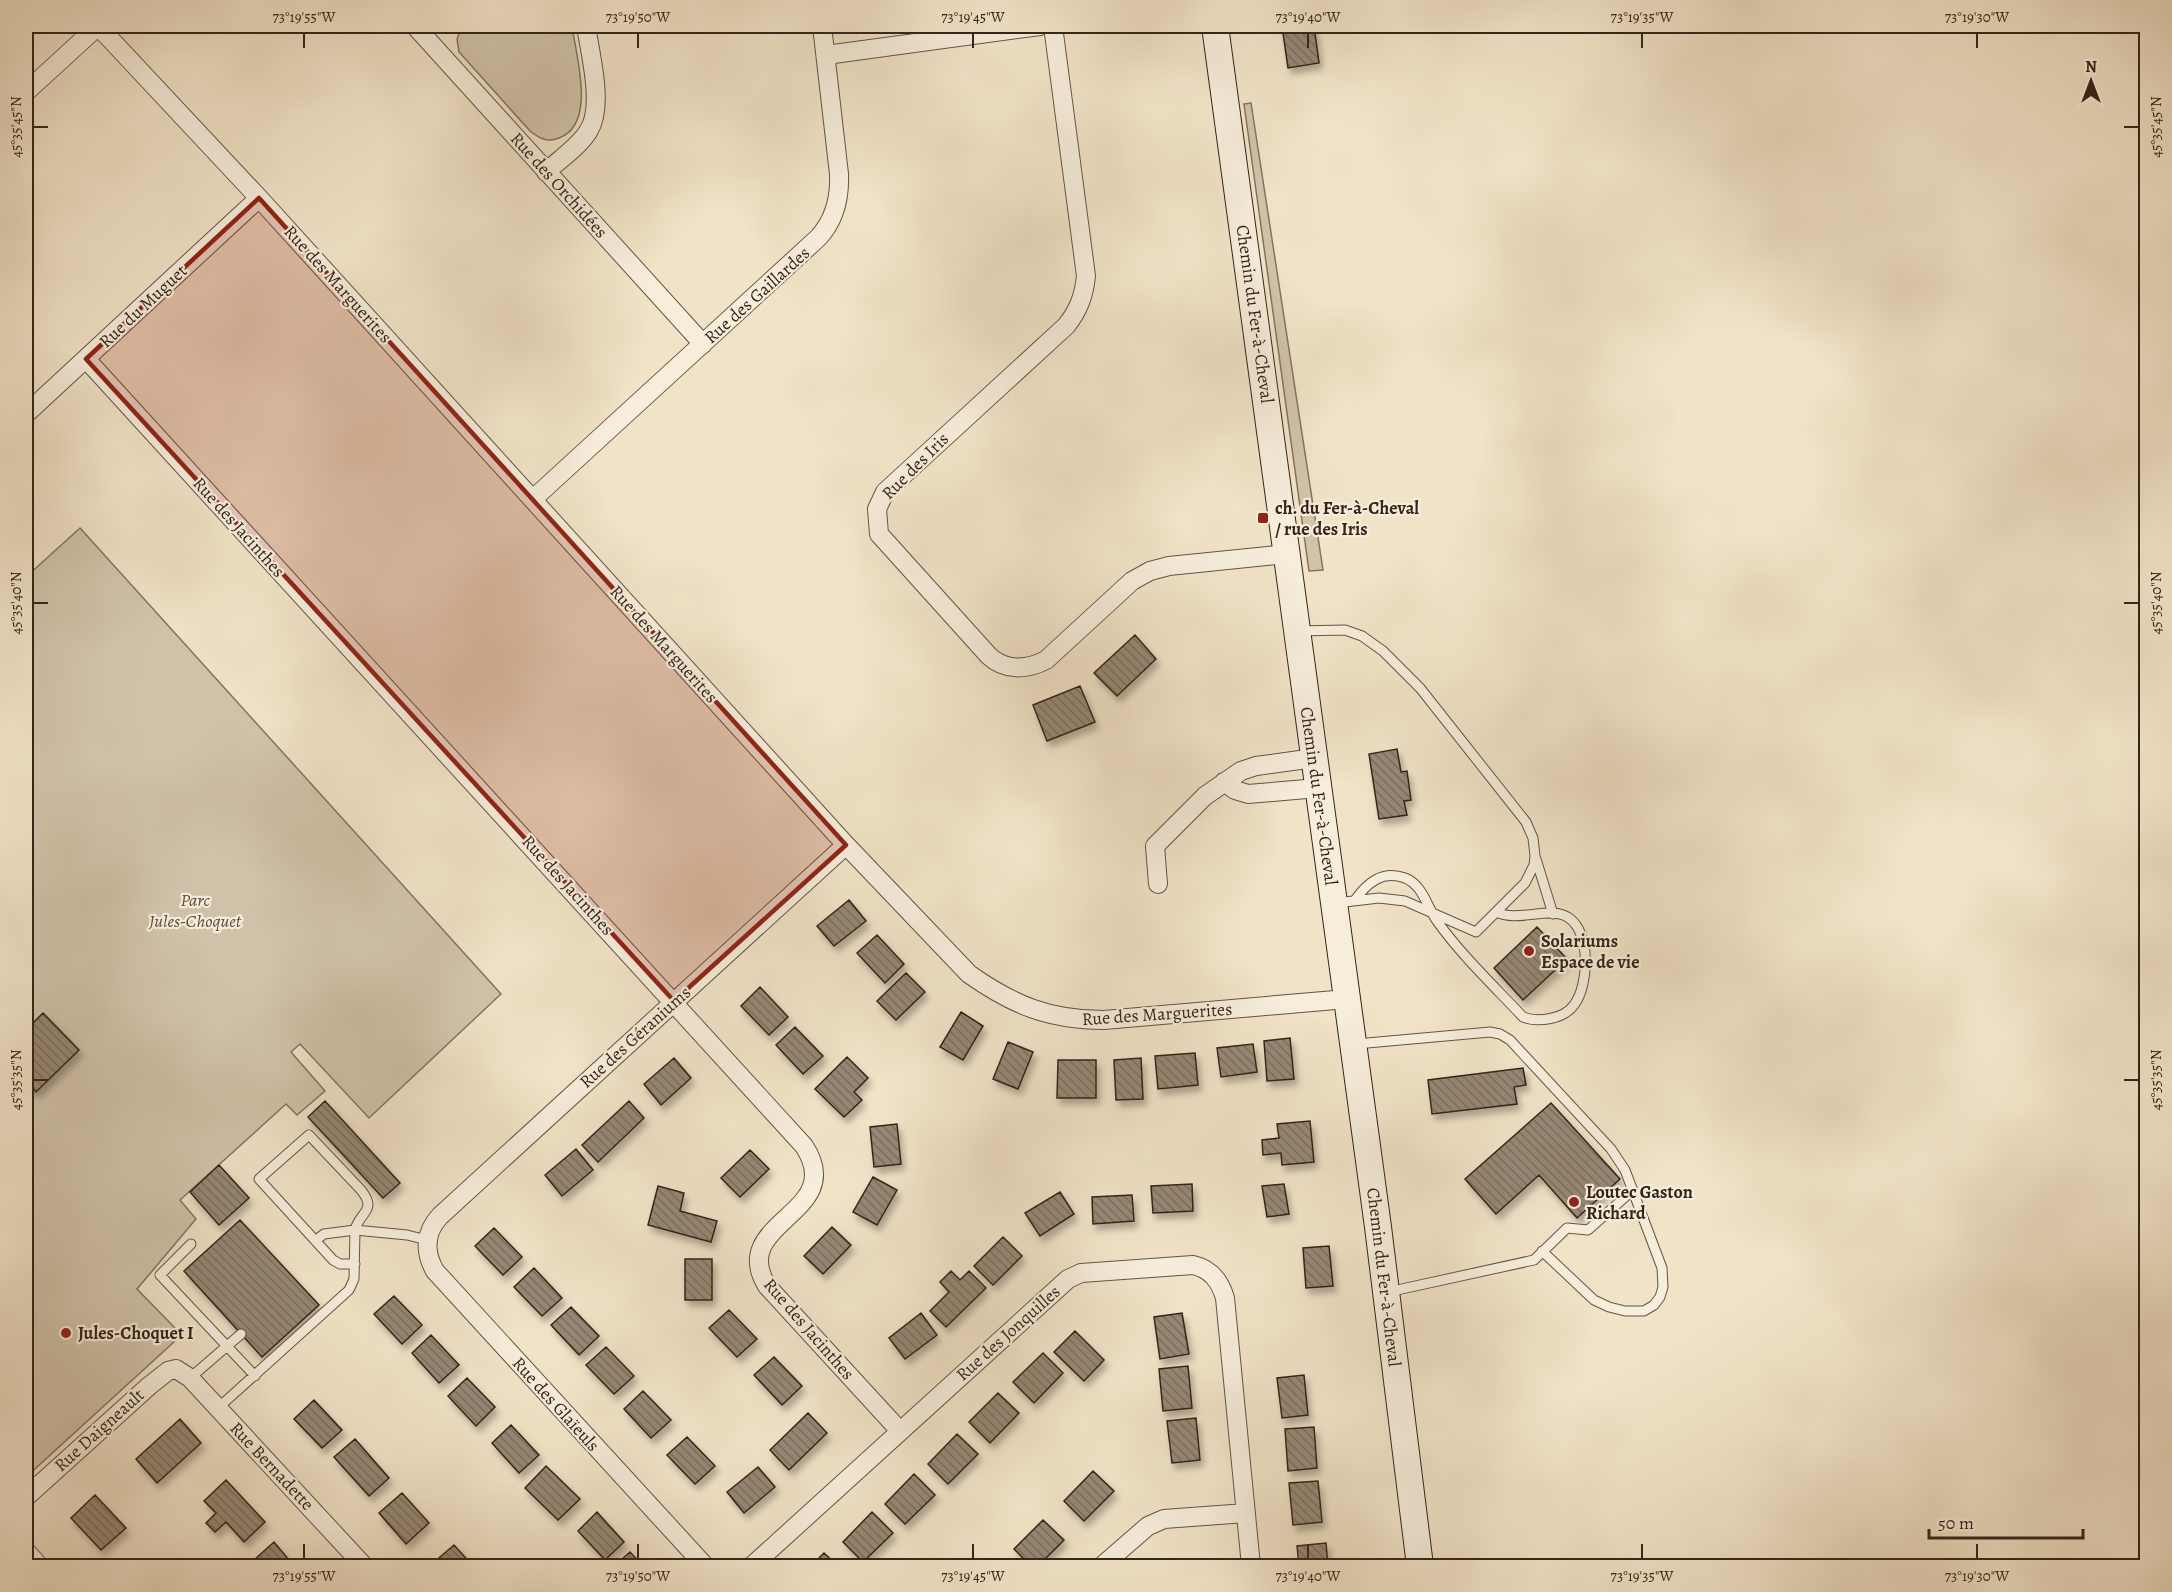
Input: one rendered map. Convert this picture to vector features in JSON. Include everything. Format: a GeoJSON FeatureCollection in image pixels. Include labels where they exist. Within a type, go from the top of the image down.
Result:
{"type":"FeatureCollection","features":[{"type":"Feature","properties":{"kind":"street"},"geometry":{"type":"LineString","coordinates":[[26,92],[98,26]]}},
{"type":"Feature","properties":{"kind":"street","name":"Rue des Marguerites"},"geometry":{"type":"LineString","coordinates":[[98,26],[260,198],[846,844],[969,974],[1009,1000],[1037,1011],[1072,1020],[1104,1020],[1347,999]]}},
{"type":"Feature","properties":{"kind":"street"},"geometry":{"type":"LineString","coordinates":[[546,172],[585,137],[594,118],[596,101],[586,26]]}},
{"type":"Feature","properties":{"kind":"street","name":"Rue des Gaillardes"},"geometry":{"type":"LineString","coordinates":[[533,499],[818,238],[831,223],[840,189],[822,26]]}},
{"type":"Feature","properties":{"kind":"street"},"geometry":{"type":"LineString","coordinates":[[826,55],[1040,26]]}},
{"type":"Feature","properties":{"kind":"street","name":"Rue des Iris"},"geometry":{"type":"LineString","coordinates":[[1053,26],[1086,276],[1081,302],[1066,326],[885,492],[877,509],[879,534],[988,656],[1002,665],[1017,668],[1031,667],[1046,660],[1132,581],[1150,571],[1169,566],[1287,554]]}},
{"type":"Feature","properties":{"kind":"street","name":"Chemin du Fer-à-Cheval"},"geometry":{"type":"LineString","coordinates":[[1215,26],[1318,788],[1344,902],[1347,999],[1420,1566]]}},
{"type":"Feature","properties":{"kind":"street","name":"Rue des Orchidées"},"geometry":{"type":"LineString","coordinates":[[426,29],[546,172],[703,344]]}},
{"type":"Feature","properties":{"kind":"street","name":"Rue du Muguet"},"geometry":{"type":"LineString","coordinates":[[26,414],[260,198]]}},
{"type":"Feature","properties":{"kind":"street","name":"Rue des Jacinthes"},"geometry":{"type":"LineString","coordinates":[[86,359],[804,1146],[813,1164],[814,1178],[811,1190],[806,1198],[769,1235],[760,1249],[759,1262],[763,1279],[900,1431]]}},
{"type":"Feature","properties":{"kind":"street"},"geometry":{"type":"LineString","coordinates":[[1158,884],[1156,843],[1205,796],[1240,771],[1256,766],[1314,758]]}},
{"type":"Feature","properties":{"kind":"street"},"geometry":{"type":"LineString","coordinates":[[1224,782],[1235,790],[1248,794],[1318,788]]}},
{"type":"Feature","properties":{"kind":"street","name":"Rue des Géraniums"},"geometry":{"type":"LineString","coordinates":[[428,1236],[440,1216],[846,844]]}},
{"type":"Feature","properties":{"kind":"street","name":"Rue des Glaïeuls"},"geometry":{"type":"LineString","coordinates":[[428,1236],[429,1258],[435,1271],[705,1566]]}},
{"type":"Feature","properties":{"kind":"street","name":"Rue des Jonquilles"},"geometry":{"type":"LineString","coordinates":[[752,1566],[1061,1284],[1073,1276],[1102,1271],[1193,1265],[1201,1267],[1216,1278],[1225,1298],[1251,1566]]}},
{"type":"Feature","properties":{"kind":"street","name":"Rue Daigneault"},"geometry":{"type":"LineString","coordinates":[[26,1497],[168,1371],[183,1374]]}},
{"type":"Feature","properties":{"kind":"street","name":"Rue Bernadette"},"geometry":{"type":"LineString","coordinates":[[183,1374],[218,1408],[364,1566]]}},
{"type":"Feature","properties":{"kind":"street"},"geometry":{"type":"LineString","coordinates":[[1102,1566],[1148,1526],[1164,1519],[1246,1513]]}},
{"type":"Feature","properties":{"kind":"street"},"geometry":{"type":"LineString","coordinates":[[26,1551],[39,1566]]}},
{"type":"Feature","properties":{"kind":"lane"},"geometry":{"type":"LineString","coordinates":[[1297,632],[1345,630],[1362,636],[1383,651],[1420,688],[1526,822],[1533,838],[1535,856],[1553,914]]}},
{"type":"Feature","properties":{"kind":"lane"},"geometry":{"type":"LineString","coordinates":[[1344,902],[1392,898],[1421,906],[1476,932],[1525,883],[1535,856]]}},
{"type":"Feature","properties":{"kind":"lane"},"geometry":{"type":"LineString","coordinates":[[1344,902],[1376,879],[1384,876],[1404,878],[1414,884],[1431,912],[1466,955],[1523,1017],[1542,1020],[1565,1012],[1574,1005],[1584,977],[1585,947],[1583,938],[1573,921],[1566,916],[1553,914],[1513,917],[1496,912]]}},
{"type":"Feature","properties":{"kind":"lane"},"geometry":{"type":"LineString","coordinates":[[1353,1044],[1476,1033],[1500,1034],[1510,1040],[1611,1149],[1625,1170],[1662,1268],[1663,1287],[1660,1297],[1654,1305],[1644,1311],[1609,1308],[1594,1300],[1542,1251]]}},
{"type":"Feature","properties":{"kind":"lane"},"geometry":{"type":"LineString","coordinates":[[218,1408],[344,1296],[354,1279],[355,1264],[355,1230],[356,1223],[368,1209],[366,1196],[309,1135],[259,1179],[333,1260],[340,1264],[355,1264]]}},
{"type":"Feature","properties":{"kind":"lane"},"geometry":{"type":"LineString","coordinates":[[1386,1292],[1533,1260],[1567,1228],[1588,1230],[1633,1190]]}},
{"type":"Feature","properties":{"kind":"lane"},"geometry":{"type":"LineString","coordinates":[[316,1240],[324,1234],[335,1231],[355,1230],[428,1236]]}},
{"type":"Feature","properties":{"kind":"lane"},"geometry":{"type":"LineString","coordinates":[[191,1244],[160,1275],[255,1376]]}},
{"type":"Feature","properties":{"kind":"lane"},"geometry":{"type":"LineString","coordinates":[[183,1374],[227,1346],[241,1334]]}},
{"type":"Feature","properties":{"kind":"highlighted area"},"geometry":{"type":"Polygon","coordinates":[[[259,198],[846,845],[674,1001],[86,359],[259,198]]]}},
{"type":"Feature","properties":{"kind":"green space"},"geometry":{"type":"Polygon","coordinates":[[[462,26],[572,26],[580,71],[581,104],[578,119],[571,130],[551,140],[540,138],[530,131],[459,52],[457,39],[462,26]]]}},
{"type":"Feature","properties":{"kind":"green space"},"geometry":{"type":"Polygon","coordinates":[[[1251,103],[1323,570],[1309,571],[1244,104],[1251,103]]]}},
{"type":"Feature","properties":{"kind":"green space","name":"Parc Jules-Choquet"},"geometry":{"type":"Polygon","coordinates":[[[80,528],[501,994],[369,1118],[300,1044],[291,1052],[325,1091],[297,1115],[286,1104],[180,1200],[196,1219],[137,1289],[175,1328],[174,1342],[26,1477],[26,577],[80,528]]]}},
{"type":"Feature","properties":{"kind":"building"},"geometry":{"type":"Polygon","coordinates":[[[1282,26],[1314,26],[1319,63],[1288,68],[1282,26]]]}},
{"type":"Feature","properties":{"kind":"building"},"geometry":{"type":"Polygon","coordinates":[[[1135,635],[1156,659],[1117,696],[1094,673],[1135,635]]]}},
{"type":"Feature","properties":{"kind":"building"},"geometry":{"type":"Polygon","coordinates":[[[1080,686],[1095,722],[1047,741],[1033,705],[1080,686]]]}},
{"type":"Feature","properties":{"kind":"building"},"geometry":{"type":"Polygon","coordinates":[[[1397,749],[1401,772],[1407,771],[1411,800],[1404,801],[1407,815],[1379,819],[1369,754],[1397,749]]]}},
{"type":"Feature","properties":{"kind":"building"},"geometry":{"type":"Polygon","coordinates":[[[849,900],[866,921],[834,946],[817,926],[849,900]]]}},
{"type":"Feature","properties":{"kind":"building"},"geometry":{"type":"Polygon","coordinates":[[[1537,927],[1567,959],[1523,1000],[1494,968],[1537,927]]]}},
{"type":"Feature","properties":{"kind":"building"},"geometry":{"type":"Polygon","coordinates":[[[877,935],[904,964],[885,983],[857,953],[877,935]]]}},
{"type":"Feature","properties":{"kind":"building"},"geometry":{"type":"Polygon","coordinates":[[[906,973],[925,992],[896,1020],[877,1001],[906,973]]]}},
{"type":"Feature","properties":{"kind":"building"},"geometry":{"type":"Polygon","coordinates":[[[760,987],[788,1017],[769,1035],[741,1006],[760,987]]]}},
{"type":"Feature","properties":{"kind":"building"},"geometry":{"type":"Polygon","coordinates":[[[961,1012],[983,1026],[963,1060],[940,1047],[961,1012]]]}},
{"type":"Feature","properties":{"kind":"building"},"geometry":{"type":"Polygon","coordinates":[[[43,1013],[79,1050],[36,1092],[31,1086],[26,1092],[26,1030],[43,1013]]]}},
{"type":"Feature","properties":{"kind":"building"},"geometry":{"type":"Polygon","coordinates":[[[795,1027],[823,1056],[803,1074],[776,1045],[795,1027]]]}},
{"type":"Feature","properties":{"kind":"building"},"geometry":{"type":"Polygon","coordinates":[[[1290,1038],[1294,1079],[1267,1081],[1264,1041],[1290,1038]]]}},
{"type":"Feature","properties":{"kind":"building"},"geometry":{"type":"Polygon","coordinates":[[[1008,1042],[1033,1052],[1018,1089],[993,1079],[1008,1042]]]}},
{"type":"Feature","properties":{"kind":"building"},"geometry":{"type":"Polygon","coordinates":[[[1253,1044],[1257,1072],[1221,1077],[1217,1048],[1253,1044]]]}},
{"type":"Feature","properties":{"kind":"building"},"geometry":{"type":"Polygon","coordinates":[[[1195,1053],[1198,1085],[1158,1089],[1155,1056],[1195,1053]]]}},
{"type":"Feature","properties":{"kind":"building"},"geometry":{"type":"Polygon","coordinates":[[[847,1057],[868,1078],[854,1092],[862,1100],[844,1117],[815,1089],[847,1057]]]}},
{"type":"Feature","properties":{"kind":"building"},"geometry":{"type":"Polygon","coordinates":[[[674,1058],[691,1078],[661,1105],[644,1084],[674,1058]]]}},
{"type":"Feature","properties":{"kind":"building"},"geometry":{"type":"Polygon","coordinates":[[[1141,1058],[1143,1099],[1116,1100],[1114,1060],[1141,1058]]]}},
{"type":"Feature","properties":{"kind":"building"},"geometry":{"type":"Polygon","coordinates":[[[1058,1060],[1096,1060],[1096,1098],[1057,1098],[1058,1060]]]}},
{"type":"Feature","properties":{"kind":"building"},"geometry":{"type":"Polygon","coordinates":[[[1523,1068],[1526,1085],[1514,1087],[1517,1104],[1432,1114],[1428,1080],[1523,1068]]]}},
{"type":"Feature","properties":{"kind":"building"},"geometry":{"type":"Polygon","coordinates":[[[325,1101],[400,1183],[383,1198],[308,1117],[325,1101]]]}},
{"type":"Feature","properties":{"kind":"building"},"geometry":{"type":"Polygon","coordinates":[[[629,1101],[644,1118],[598,1162],[582,1145],[629,1101]]]}},
{"type":"Feature","properties":{"kind":"building"},"geometry":{"type":"Polygon","coordinates":[[[1551,1103],[1620,1179],[1577,1218],[1539,1175],[1496,1214],[1465,1179],[1551,1103]]]}},
{"type":"Feature","properties":{"kind":"building"},"geometry":{"type":"Polygon","coordinates":[[[1310,1121],[1314,1162],[1282,1165],[1281,1153],[1263,1155],[1262,1140],[1279,1138],[1277,1124],[1310,1121]]]}},
{"type":"Feature","properties":{"kind":"building"},"geometry":{"type":"Polygon","coordinates":[[[897,1124],[901,1164],[874,1167],[870,1127],[897,1124]]]}},
{"type":"Feature","properties":{"kind":"building"},"geometry":{"type":"Polygon","coordinates":[[[576,1149],[593,1170],[562,1196],[545,1175],[576,1149]]]}},
{"type":"Feature","properties":{"kind":"building"},"geometry":{"type":"Polygon","coordinates":[[[750,1150],[769,1169],[740,1197],[721,1178],[750,1150]]]}},
{"type":"Feature","properties":{"kind":"building"},"geometry":{"type":"Polygon","coordinates":[[[219,1165],[249,1198],[219,1225],[190,1192],[219,1165]]]}},
{"type":"Feature","properties":{"kind":"building"},"geometry":{"type":"Polygon","coordinates":[[[873,1177],[897,1190],[877,1225],[853,1212],[873,1177]]]}},
{"type":"Feature","properties":{"kind":"building"},"geometry":{"type":"Polygon","coordinates":[[[1192,1184],[1193,1211],[1153,1213],[1151,1186],[1192,1184]]]}},
{"type":"Feature","properties":{"kind":"building"},"geometry":{"type":"Polygon","coordinates":[[[1284,1184],[1289,1214],[1267,1217],[1262,1186],[1284,1184]]]}},
{"type":"Feature","properties":{"kind":"building"},"geometry":{"type":"Polygon","coordinates":[[[658,1186],[684,1193],[680,1211],[717,1221],[711,1242],[648,1225],[658,1186]]]}},
{"type":"Feature","properties":{"kind":"building"},"geometry":{"type":"Polygon","coordinates":[[[1060,1192],[1074,1214],[1040,1236],[1025,1213],[1060,1192]]]}},
{"type":"Feature","properties":{"kind":"building"},"geometry":{"type":"Polygon","coordinates":[[[1132,1195],[1134,1221],[1093,1224],[1092,1197],[1132,1195]]]}},
{"type":"Feature","properties":{"kind":"building"},"geometry":{"type":"Polygon","coordinates":[[[240,1220],[319,1305],[262,1357],[184,1271],[240,1220]]]}},
{"type":"Feature","properties":{"kind":"building"},"geometry":{"type":"Polygon","coordinates":[[[832,1227],[851,1245],[823,1274],[804,1256],[832,1227]]]}},
{"type":"Feature","properties":{"kind":"building"},"geometry":{"type":"Polygon","coordinates":[[[494,1228],[522,1257],[503,1275],[475,1246],[494,1228]]]}},
{"type":"Feature","properties":{"kind":"building"},"geometry":{"type":"Polygon","coordinates":[[[1003,1237],[1022,1256],[993,1285],[974,1266],[1003,1237]]]}},
{"type":"Feature","properties":{"kind":"building"},"geometry":{"type":"Polygon","coordinates":[[[1329,1246],[1333,1286],[1306,1288],[1303,1248],[1329,1246]]]}},
{"type":"Feature","properties":{"kind":"building"},"geometry":{"type":"Polygon","coordinates":[[[685,1259],[712,1259],[712,1300],[685,1300],[685,1259]]]}},
{"type":"Feature","properties":{"kind":"building"},"geometry":{"type":"Polygon","coordinates":[[[534,1268],[562,1298],[542,1316],[514,1287],[534,1268]]]}},
{"type":"Feature","properties":{"kind":"building"},"geometry":{"type":"Polygon","coordinates":[[[951,1271],[960,1280],[969,1271],[986,1288],[946,1327],[930,1311],[949,1292],[940,1282],[951,1271]]]}},
{"type":"Feature","properties":{"kind":"building"},"geometry":{"type":"Polygon","coordinates":[[[394,1296],[422,1325],[402,1344],[374,1314],[394,1296]]]}},
{"type":"Feature","properties":{"kind":"building"},"geometry":{"type":"Polygon","coordinates":[[[571,1307],[599,1336],[579,1355],[551,1325],[571,1307]]]}},
{"type":"Feature","properties":{"kind":"building"},"geometry":{"type":"Polygon","coordinates":[[[729,1310],[757,1339],[737,1357],[709,1328],[729,1310]]]}},
{"type":"Feature","properties":{"kind":"building"},"geometry":{"type":"Polygon","coordinates":[[[921,1313],[937,1335],[905,1359],[889,1338],[921,1313]]]}},
{"type":"Feature","properties":{"kind":"building"},"geometry":{"type":"Polygon","coordinates":[[[1182,1313],[1189,1354],[1160,1359],[1154,1317],[1182,1313]]]}},
{"type":"Feature","properties":{"kind":"building"},"geometry":{"type":"Polygon","coordinates":[[[1075,1331],[1104,1360],[1084,1381],[1054,1352],[1075,1331]]]}},
{"type":"Feature","properties":{"kind":"building"},"geometry":{"type":"Polygon","coordinates":[[[431,1335],[459,1365],[439,1383],[412,1353],[431,1335]]]}},
{"type":"Feature","properties":{"kind":"building"},"geometry":{"type":"Polygon","coordinates":[[[606,1347],[634,1376],[614,1394],[586,1365],[606,1347]]]}},
{"type":"Feature","properties":{"kind":"building"},"geometry":{"type":"Polygon","coordinates":[[[1043,1353],[1063,1373],[1034,1403],[1013,1382],[1043,1353]]]}},
{"type":"Feature","properties":{"kind":"building"},"geometry":{"type":"Polygon","coordinates":[[[774,1357],[802,1386],[782,1405],[754,1375],[774,1357]]]}},
{"type":"Feature","properties":{"kind":"building"},"geometry":{"type":"Polygon","coordinates":[[[1188,1366],[1192,1408],[1163,1411],[1159,1369],[1188,1366]]]}},
{"type":"Feature","properties":{"kind":"building"},"geometry":{"type":"Polygon","coordinates":[[[1304,1375],[1308,1415],[1282,1418],[1277,1378],[1304,1375]]]}},
{"type":"Feature","properties":{"kind":"building"},"geometry":{"type":"Polygon","coordinates":[[[467,1378],[495,1407],[476,1426],[448,1396],[467,1378]]]}},
{"type":"Feature","properties":{"kind":"building"},"geometry":{"type":"Polygon","coordinates":[[[643,1391],[671,1420],[651,1438],[624,1409],[643,1391]]]}},
{"type":"Feature","properties":{"kind":"building"},"geometry":{"type":"Polygon","coordinates":[[[998,1393],[1019,1413],[990,1443],[969,1422],[998,1393]]]}},
{"type":"Feature","properties":{"kind":"building"},"geometry":{"type":"Polygon","coordinates":[[[314,1400],[342,1430],[322,1448],[294,1419],[314,1400]]]}},
{"type":"Feature","properties":{"kind":"building"},"geometry":{"type":"Polygon","coordinates":[[[808,1413],[827,1433],[789,1470],[770,1450],[808,1413]]]}},
{"type":"Feature","properties":{"kind":"building"},"geometry":{"type":"Polygon","coordinates":[[[1196,1418],[1200,1460],[1172,1463],[1167,1421],[1196,1418]]]}},
{"type":"Feature","properties":{"kind":"building"},"geometry":{"type":"Polygon","coordinates":[[[180,1419],[201,1443],[157,1483],[136,1459],[180,1419]]]}},
{"type":"Feature","properties":{"kind":"building"},"geometry":{"type":"Polygon","coordinates":[[[511,1425],[539,1455],[519,1473],[492,1443],[511,1425]]]}},
{"type":"Feature","properties":{"kind":"building"},"geometry":{"type":"Polygon","coordinates":[[[1314,1427],[1317,1468],[1288,1471],[1285,1429],[1314,1427]]]}},
{"type":"Feature","properties":{"kind":"building"},"geometry":{"type":"Polygon","coordinates":[[[957,1434],[978,1454],[948,1484],[928,1464],[957,1434]]]}},
{"type":"Feature","properties":{"kind":"building"},"geometry":{"type":"Polygon","coordinates":[[[687,1437],[715,1466],[695,1484],[667,1455],[687,1437]]]}},
{"type":"Feature","properties":{"kind":"building"},"geometry":{"type":"Polygon","coordinates":[[[355,1439],[389,1478],[369,1496],[334,1457],[355,1439]]]}},
{"type":"Feature","properties":{"kind":"building"},"geometry":{"type":"Polygon","coordinates":[[[546,1466],[580,1499],[558,1520],[525,1488],[546,1466]]]}},
{"type":"Feature","properties":{"kind":"building"},"geometry":{"type":"Polygon","coordinates":[[[758,1467],[775,1487],[744,1513],[727,1492],[758,1467]]]}},
{"type":"Feature","properties":{"kind":"building"},"geometry":{"type":"Polygon","coordinates":[[[1093,1471],[1114,1491],[1084,1521],[1064,1501],[1093,1471]]]}},
{"type":"Feature","properties":{"kind":"building"},"geometry":{"type":"Polygon","coordinates":[[[914,1474],[935,1495],[905,1524],[885,1504],[914,1474]]]}},
{"type":"Feature","properties":{"kind":"building"},"geometry":{"type":"Polygon","coordinates":[[[226,1480],[265,1522],[244,1542],[226,1522],[215,1532],[206,1523],[216,1513],[204,1501],[226,1480]]]}},
{"type":"Feature","properties":{"kind":"building"},"geometry":{"type":"Polygon","coordinates":[[[1318,1481],[1322,1522],[1293,1525],[1289,1483],[1318,1481]]]}},
{"type":"Feature","properties":{"kind":"building"},"geometry":{"type":"Polygon","coordinates":[[[402,1493],[429,1523],[406,1544],[379,1513],[402,1493]]]}},
{"type":"Feature","properties":{"kind":"building"},"geometry":{"type":"Polygon","coordinates":[[[95,1495],[126,1528],[101,1550],[71,1518],[95,1495]]]}},
{"type":"Feature","properties":{"kind":"building"},"geometry":{"type":"Polygon","coordinates":[[[597,1512],[624,1542],[605,1560],[578,1531],[597,1512]]]}},
{"type":"Feature","properties":{"kind":"building"},"geometry":{"type":"Polygon","coordinates":[[[872,1512],[893,1533],[863,1562],[843,1542],[872,1512]]]}},
{"type":"Feature","properties":{"kind":"building"},"geometry":{"type":"Polygon","coordinates":[[[1043,1520],[1064,1540],[1038,1566],[1031,1566],[1014,1549],[1043,1520]]]}},
{"type":"Feature","properties":{"kind":"building"},"geometry":{"type":"Polygon","coordinates":[[[274,1542],[295,1566],[260,1566],[254,1560],[274,1542]]]}},
{"type":"Feature","properties":{"kind":"building"},"geometry":{"type":"Polygon","coordinates":[[[1326,1543],[1328,1566],[1299,1566],[1297,1546],[1326,1543]]]}},
{"type":"Feature","properties":{"kind":"building"},"geometry":{"type":"Polygon","coordinates":[[[454,1545],[473,1566],[435,1566],[432,1564],[454,1545]]]}},
{"type":"Feature","properties":{"kind":"building"},"geometry":{"type":"Polygon","coordinates":[[[630,1552],[643,1566],[614,1566],[630,1552]]]}},
{"type":"Feature","properties":{"kind":"building"},"geometry":{"type":"Polygon","coordinates":[[[824,1553],[838,1566],[811,1566],[824,1553]]]}},
{"type":"Feature","properties":{"kind":"building"},"geometry":{"type":"Polygon","coordinates":[[[1209,1561],[1209,1566],[1180,1566],[1180,1564],[1209,1561]]]}},
{"type":"Feature","properties":{"kind":"place","name":"ch. du Fer-à-Cheval / rue des Iris"},"geometry":{"type":"Point","coordinates":[1263,518]}},
{"type":"Feature","properties":{"kind":"place","name":"Solariums Espace de vie"},"geometry":{"type":"Point","coordinates":[1529,951]}},
{"type":"Feature","properties":{"kind":"place","name":"Loutec Gaston Richard"},"geometry":{"type":"Point","coordinates":[1574,1202]}},
{"type":"Feature","properties":{"kind":"place","name":"Jules-Choquet I"},"geometry":{"type":"Point","coordinates":[66,1333]}}]}
